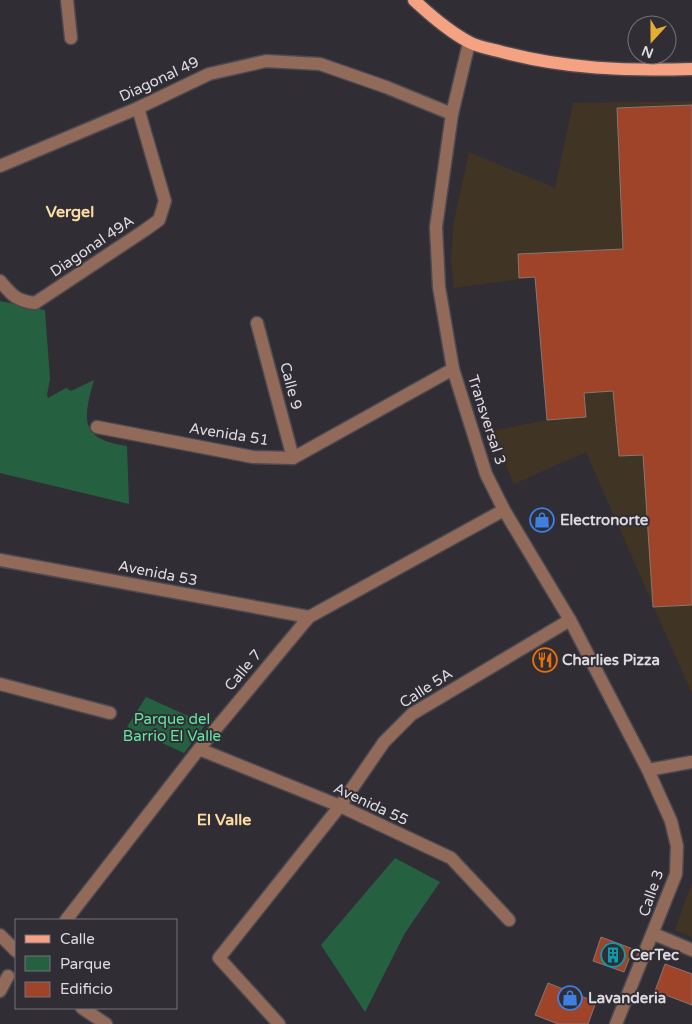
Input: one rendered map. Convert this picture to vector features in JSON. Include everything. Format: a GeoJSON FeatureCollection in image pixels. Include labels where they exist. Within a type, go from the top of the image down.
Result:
{"type":"FeatureCollection","features":[{"type":"Feature","properties":{"kind":"main road"},"geometry":{"type":"LineString","coordinates":[[414,0],[428,13],[469,43],[527,59],[584,68],[692,69]]}},
{"type":"Feature","properties":{"kind":"street"},"geometry":{"type":"LineString","coordinates":[[67,0],[71,38]]}},
{"type":"Feature","properties":{"kind":"street","name":"Transversal 3"},"geometry":{"type":"LineString","coordinates":[[469,43],[452,114],[436,227],[439,287],[454,369],[486,474],[504,510],[570,620],[648,770]]}},
{"type":"Feature","properties":{"kind":"street","name":"Diagonal 49"},"geometry":{"type":"LineString","coordinates":[[0,166],[138,108],[209,74],[266,61],[320,64],[386,86],[452,114]]}},
{"type":"Feature","properties":{"kind":"street","name":"Diagonal 49A"},"geometry":{"type":"LineString","coordinates":[[0,280],[14,297],[25,302],[36,303],[158,220],[166,201],[138,108]]}},
{"type":"Feature","properties":{"kind":"street","name":"Calle 9"},"geometry":{"type":"LineString","coordinates":[[257,323],[293,458]]}},
{"type":"Feature","properties":{"kind":"street"},"geometry":{"type":"LineString","coordinates":[[293,458],[454,369]]}},
{"type":"Feature","properties":{"kind":"street","name":"Avenida 51"},"geometry":{"type":"LineString","coordinates":[[97,427],[253,457],[293,458]]}},
{"type":"Feature","properties":{"kind":"street","name":"Calle 7"},"geometry":{"type":"LineString","coordinates":[[67,919],[199,749],[309,618],[504,510]]}},
{"type":"Feature","properties":{"kind":"street","name":"Avenida 53"},"geometry":{"type":"LineString","coordinates":[[0,560],[309,618]]}},
{"type":"Feature","properties":{"kind":"street","name":"Calle 5A"},"geometry":{"type":"LineString","coordinates":[[279,1024],[219,958],[340,806],[384,742],[412,714],[570,620]]}},
{"type":"Feature","properties":{"kind":"street"},"geometry":{"type":"LineString","coordinates":[[0,684],[110,713]]}},
{"type":"Feature","properties":{"kind":"street","name":"Avenida 55"},"geometry":{"type":"LineString","coordinates":[[199,749],[340,806],[451,858],[509,920]]}},
{"type":"Feature","properties":{"kind":"street"},"geometry":{"type":"LineString","coordinates":[[648,770],[692,762]]}},
{"type":"Feature","properties":{"kind":"street","name":"Calle 3"},"geometry":{"type":"LineString","coordinates":[[616,1024],[654,934],[676,874],[677,846],[671,821],[648,770]]}},
{"type":"Feature","properties":{"kind":"street"},"geometry":{"type":"LineString","coordinates":[[654,934],[692,950]]}},
{"type":"Feature","properties":{"kind":"street"},"geometry":{"type":"LineString","coordinates":[[0,935],[15,950]]}},
{"type":"Feature","properties":{"kind":"street"},"geometry":{"type":"LineString","coordinates":[[0,991],[8,976]]}},
{"type":"Feature","properties":{"kind":"street"},"geometry":{"type":"LineString","coordinates":[[84,1009],[106,1024]]}},
{"type":"Feature","properties":{"kind":"shaded area"},"geometry":{"type":"Polygon","coordinates":[[[692,101],[692,694],[586,452],[514,484],[491,431],[547,420],[535,277],[454,288],[451,260],[454,221],[469,152],[555,188],[573,103],[692,101]]]}},
{"type":"Feature","properties":{"kind":"shaded area"},"geometry":{"type":"Polygon","coordinates":[[[692,882],[692,937],[675,930],[692,882]]]}},
{"type":"Feature","properties":{"kind":"green space"},"geometry":{"type":"Polygon","coordinates":[[[0,301],[45,310],[50,379],[48,398],[66,388],[71,391],[94,380],[88,406],[88,425],[100,438],[111,443],[127,446],[129,504],[0,473],[0,301]]]}},
{"type":"Feature","properties":{"kind":"green space","name":"Parque del Barrio El Valle"},"geometry":{"type":"Polygon","coordinates":[[[146,697],[206,724],[184,753],[127,727],[146,697]]]}},
{"type":"Feature","properties":{"kind":"green space"},"geometry":{"type":"Polygon","coordinates":[[[395,858],[440,882],[405,933],[365,1012],[321,945],[395,858]]]}},
{"type":"Feature","properties":{"kind":"building"},"geometry":{"type":"Polygon","coordinates":[[[692,105],[692,605],[653,607],[643,455],[619,456],[613,391],[584,393],[586,417],[547,420],[535,277],[519,278],[518,254],[623,249],[617,108],[692,105]]]}},
{"type":"Feature","properties":{"kind":"building","name":"CerTec"},"geometry":{"type":"Polygon","coordinates":[[[601,937],[633,949],[624,972],[593,961],[601,937]]]}},
{"type":"Feature","properties":{"kind":"building"},"geometry":{"type":"Polygon","coordinates":[[[665,964],[692,974],[692,1005],[655,991],[665,964]]]}},
{"type":"Feature","properties":{"kind":"building"},"geometry":{"type":"Polygon","coordinates":[[[548,983],[596,1002],[588,1024],[558,1024],[535,1015],[548,983]]]}},
{"type":"Feature","properties":{"kind":"place","name":"Electronorte"},"geometry":{"type":"Point","coordinates":[542,520]}},
{"type":"Feature","properties":{"kind":"place","name":"Charlies Pizza"},"geometry":{"type":"Point","coordinates":[545,660]}},
{"type":"Feature","properties":{"kind":"place","name":"CerTec"},"geometry":{"type":"Point","coordinates":[613,955]}},
{"type":"Feature","properties":{"kind":"place","name":"Lavanderia"},"geometry":{"type":"Point","coordinates":[570,998]}},
{"type":"Feature","properties":{"kind":"district","name":"Vergel"},"geometry":{"type":"Point","coordinates":[70,211]}},
{"type":"Feature","properties":{"kind":"district","name":"El Valle"},"geometry":{"type":"Point","coordinates":[224,819]}}]}
